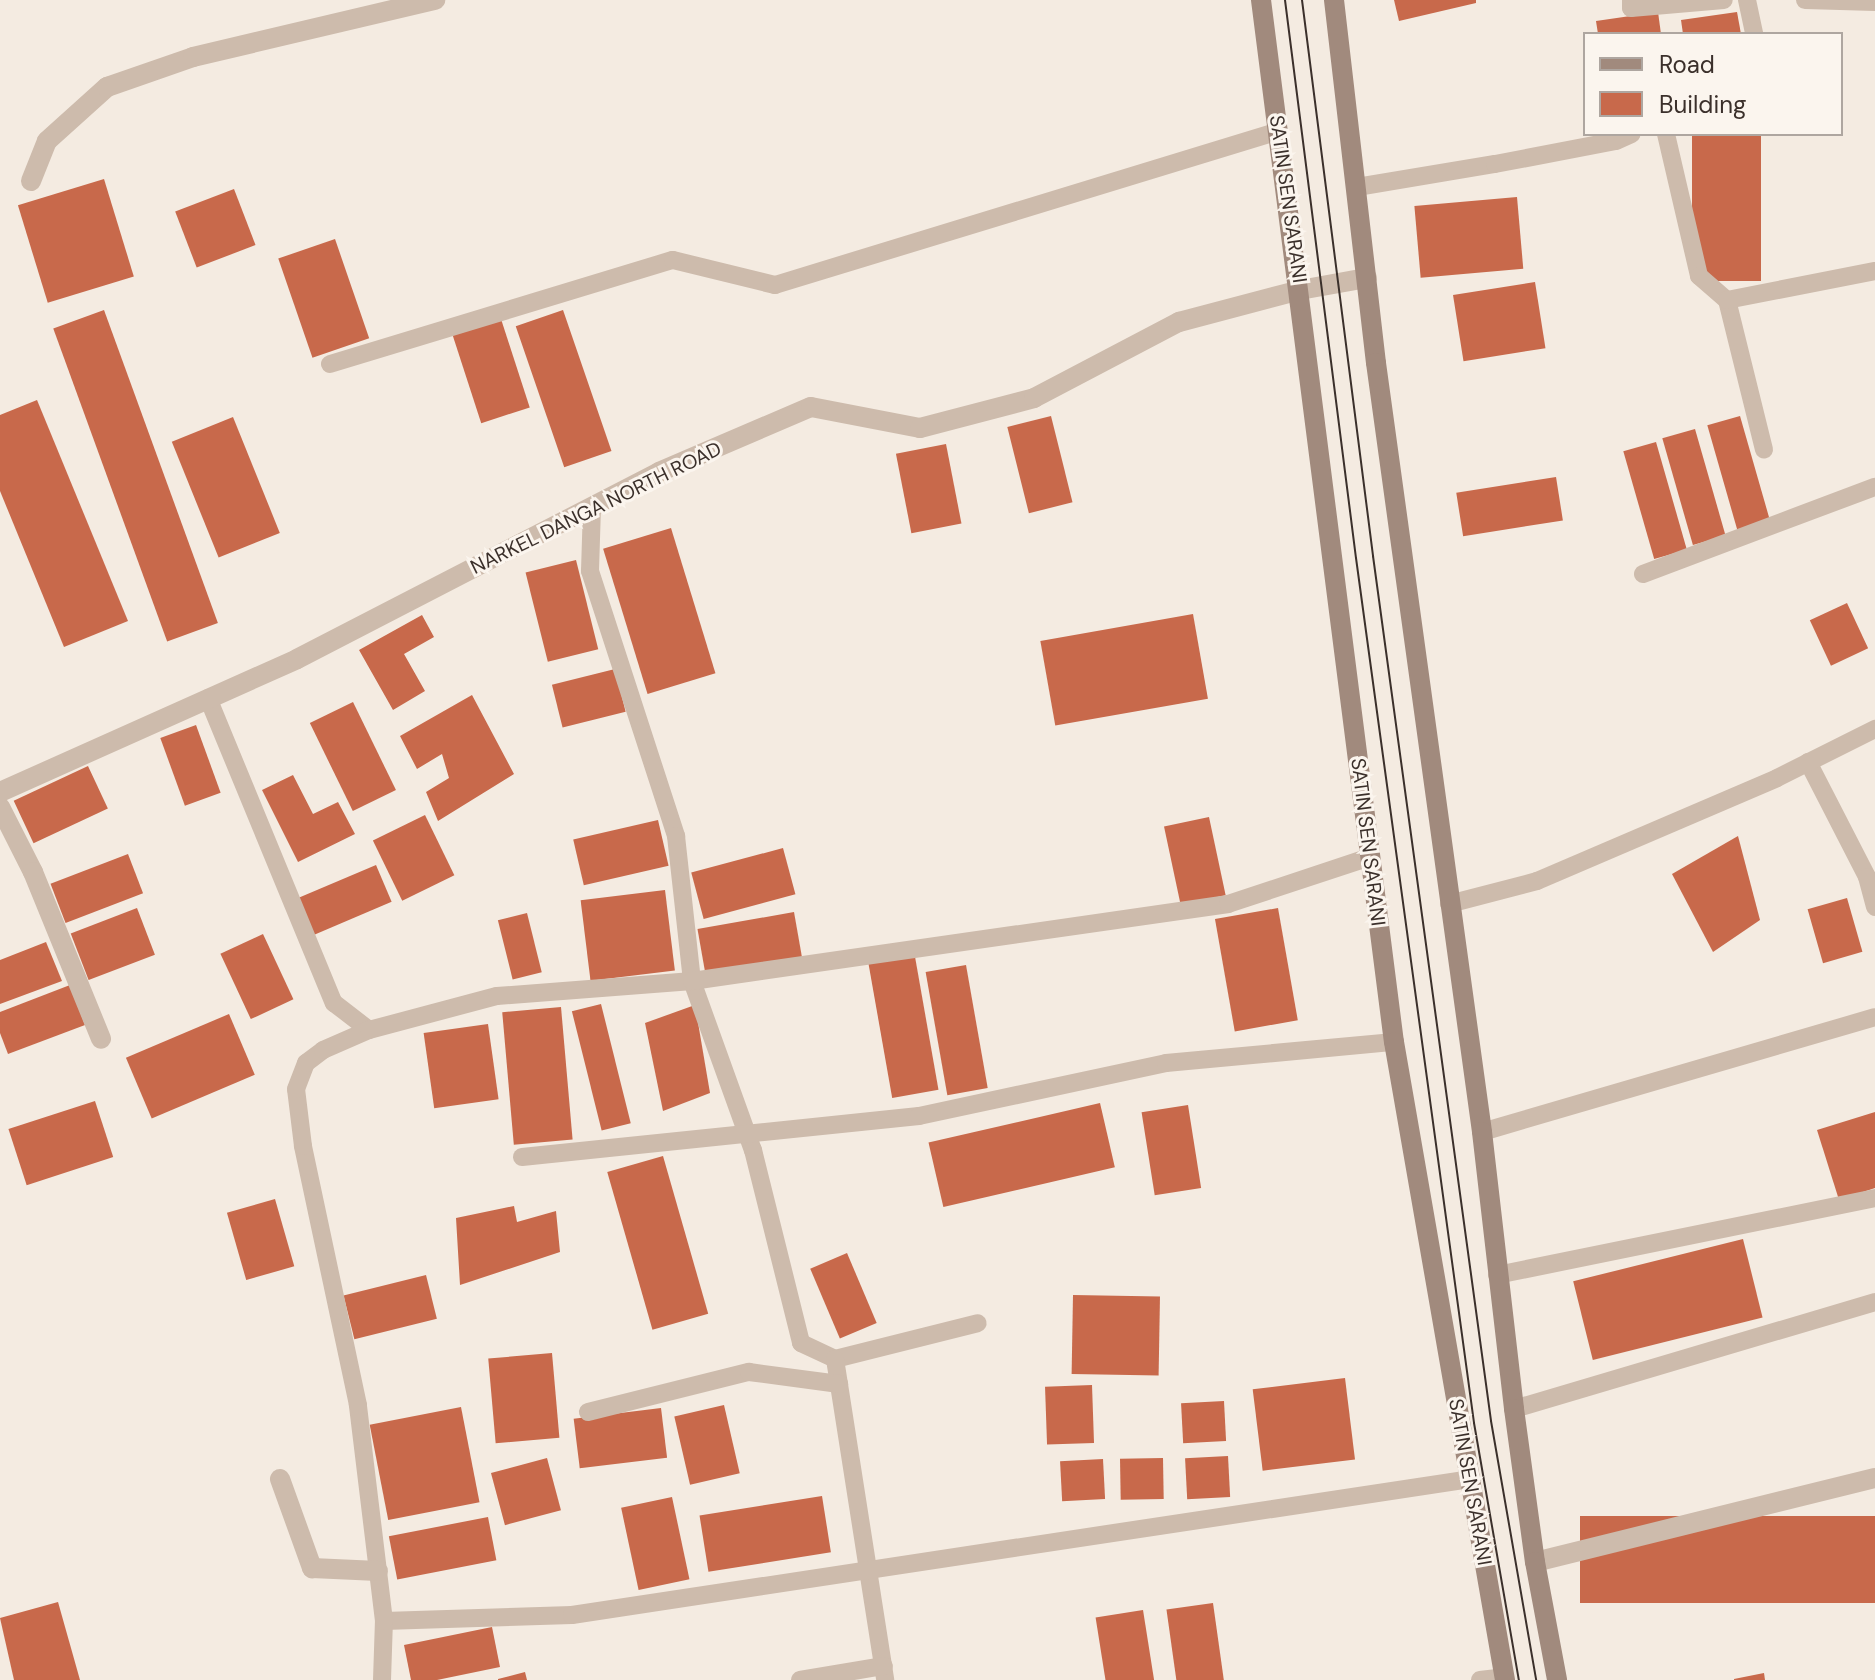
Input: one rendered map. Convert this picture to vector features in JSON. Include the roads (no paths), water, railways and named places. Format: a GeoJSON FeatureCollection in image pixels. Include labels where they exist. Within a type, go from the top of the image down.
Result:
{"type":"FeatureCollection","features":[{"type":"Feature","properties":{"kind":"main road","name":"SATIN SEN SARANI"},"geometry":{"type":"LineString","coordinates":[[1261,0],[1394,1042],[1504,1678]]}},
{"type":"Feature","properties":{"kind":"main road"},"geometry":{"type":"LineString","coordinates":[[1334,0],[1367,278],[1482,1132],[1514,1409],[1535,1562],[1557,1680]]}},
{"type":"Feature","properties":{"kind":"street"},"geometry":{"type":"LineString","coordinates":[[31,181],[47,141],[107,87],[193,57],[435,0]]}},
{"type":"Feature","properties":{"kind":"street","name":"NARKEL DANGA NORTH ROAD"},"geometry":{"type":"LineString","coordinates":[[0,792],[297,659],[659,472],[811,407],[920,428],[1034,398],[1179,322],[1300,290],[1367,278]]}},
{"type":"Feature","properties":{"kind":"street"},"geometry":{"type":"LineString","coordinates":[[0,807],[33,872],[101,1039]]}},
{"type":"Feature","properties":{"kind":"street"},"geometry":{"type":"LineString","coordinates":[[1535,1562],[1875,1478]]}},
{"type":"Feature","properties":{"kind":"street"},"geometry":{"type":"LineString","coordinates":[[280,1479],[312,1568],[378,1571]]}},
{"type":"Feature","properties":{"kind":"lane"},"geometry":{"type":"LineString","coordinates":[[1631,0],[1631,8],[1724,0]]}},
{"type":"Feature","properties":{"kind":"lane"},"geometry":{"type":"LineString","coordinates":[[1747,0],[1754,32]]}},
{"type":"Feature","properties":{"kind":"lane"},"geometry":{"type":"LineString","coordinates":[[1805,0],[1875,2]]}},
{"type":"Feature","properties":{"kind":"lane"},"geometry":{"type":"LineString","coordinates":[[330,364],[673,260],[775,285],[1279,131]]}},
{"type":"Feature","properties":{"kind":"lane"},"geometry":{"type":"LineString","coordinates":[[1357,187],[1510,162],[1616,141],[1627,136]]}},
{"type":"Feature","properties":{"kind":"lane"},"geometry":{"type":"LineString","coordinates":[[1666,136],[1699,276],[1727,300],[1764,450]]}},
{"type":"Feature","properties":{"kind":"lane"},"geometry":{"type":"LineString","coordinates":[[1727,300],[1875,271]]}},
{"type":"Feature","properties":{"kind":"lane"},"geometry":{"type":"LineString","coordinates":[[1643,574],[1875,487]]}},
{"type":"Feature","properties":{"kind":"lane"},"geometry":{"type":"LineString","coordinates":[[592,507],[590,571],[676,836],[692,981],[747,1134],[801,1343],[835,1359],[978,1323]]}},
{"type":"Feature","properties":{"kind":"lane"},"geometry":{"type":"LineString","coordinates":[[208,698],[334,1003],[369,1030]]}},
{"type":"Feature","properties":{"kind":"lane"},"geometry":{"type":"LineString","coordinates":[[1449,904],[1537,881],[1808,762],[1875,729]]}},
{"type":"Feature","properties":{"kind":"lane"},"geometry":{"type":"LineString","coordinates":[[1808,762],[1867,877],[1875,907]]}},
{"type":"Feature","properties":{"kind":"lane"},"geometry":{"type":"LineString","coordinates":[[382,1680],[384,1621],[358,1405],[303,1146],[296,1089],[306,1063],[323,1050],[369,1030],[497,996],[692,981],[1228,904],[1370,857]]}},
{"type":"Feature","properties":{"kind":"lane"},"geometry":{"type":"LineString","coordinates":[[1482,1132],[1875,1017]]}},
{"type":"Feature","properties":{"kind":"lane"},"geometry":{"type":"LineString","coordinates":[[522,1157],[919,1116],[1166,1063],[1394,1042]]}},
{"type":"Feature","properties":{"kind":"lane"},"geometry":{"type":"LineString","coordinates":[[1497,1275],[1875,1198]]}},
{"type":"Feature","properties":{"kind":"lane"},"geometry":{"type":"LineString","coordinates":[[1514,1409],[1875,1302]]}},
{"type":"Feature","properties":{"kind":"lane"},"geometry":{"type":"LineString","coordinates":[[800,1680],[884,1673],[835,1359]]}},
{"type":"Feature","properties":{"kind":"lane"},"geometry":{"type":"LineString","coordinates":[[588,1412],[749,1372],[839,1384]]}},
{"type":"Feature","properties":{"kind":"lane"},"geometry":{"type":"LineString","coordinates":[[384,1621],[572,1615],[1470,1479]]}},
{"type":"Feature","properties":{"kind":"lane"},"geometry":{"type":"LineString","coordinates":[[1480,1680],[1504,1678]]}},
{"type":"Feature","properties":{"kind":"tram line"},"geometry":{"type":"LineString","coordinates":[[1285,0],[1356,558],[1474,1423],[1519,1680]]}},
{"type":"Feature","properties":{"kind":"tram line"},"geometry":{"type":"LineString","coordinates":[[1302,0],[1373,556],[1491,1421],[1536,1680]]}}]}
